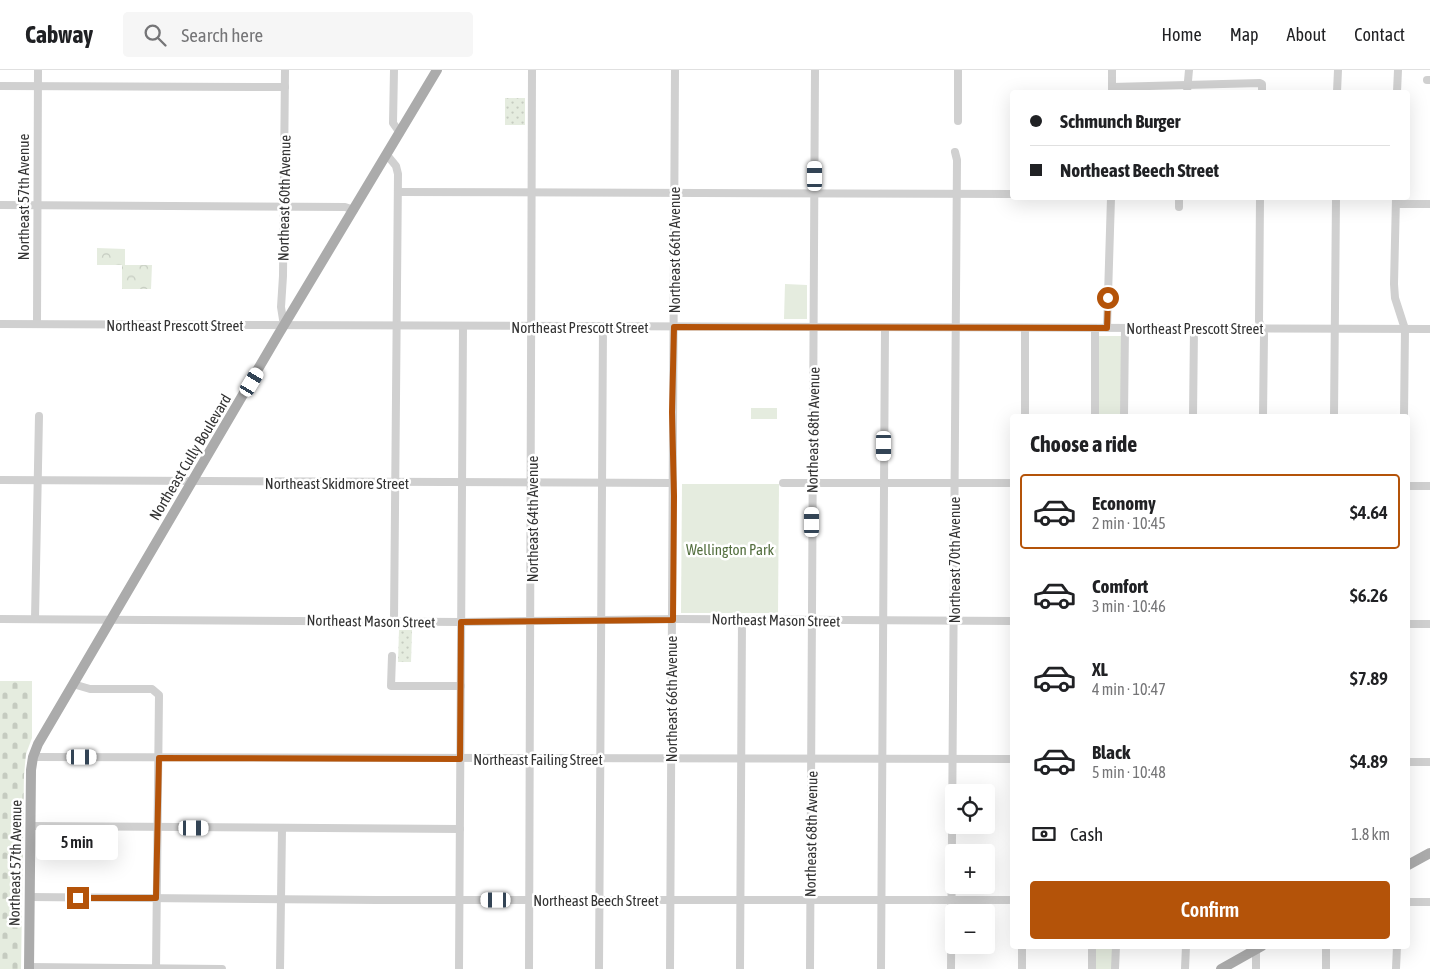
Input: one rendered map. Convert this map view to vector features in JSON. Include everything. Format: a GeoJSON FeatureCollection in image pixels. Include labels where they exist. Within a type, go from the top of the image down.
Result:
{"type":"FeatureCollection","features":[{"type":"Feature","properties":{"kind":"main road","name":"Northeast Cully Boulevard"},"geometry":{"type":"LineString","coordinates":[[33,756],[73,684],[437,70]]}},
{"type":"Feature","properties":{"kind":"main road","name":"Northeast 57th Avenue"},"geometry":{"type":"LineString","coordinates":[[29,968],[30,826],[33,756]]}},
{"type":"Feature","properties":{"kind":"main road"},"geometry":{"type":"LineString","coordinates":[[1410,864],[1430,852]]}},
{"type":"Feature","properties":{"kind":"main road"},"geometry":{"type":"LineString","coordinates":[[1221,969],[1255,949]]}},
{"type":"Feature","properties":{"kind":"street","name":"Northeast 57th Avenue"},"geometry":{"type":"LineString","coordinates":[[37,324],[38,70]]}},
{"type":"Feature","properties":{"kind":"street","name":"Northeast 60th Avenue"},"geometry":{"type":"LineString","coordinates":[[284,326],[280,307],[284,207],[285,70]]}},
{"type":"Feature","properties":{"kind":"street"},"geometry":{"type":"LineString","coordinates":[[394,70],[393,123],[400,133]]}},
{"type":"Feature","properties":{"kind":"street","name":"Northeast 64th Avenue"},"geometry":{"type":"LineString","coordinates":[[529,969],[533,327],[532,70]]}},
{"type":"Feature","properties":{"kind":"street","name":"Northeast 66th Avenue"},"geometry":{"type":"LineString","coordinates":[[670,969],[675,70]]}},
{"type":"Feature","properties":{"kind":"street","name":"Northeast 68th Avenue"},"geometry":{"type":"LineString","coordinates":[[810,969],[815,70]]}},
{"type":"Feature","properties":{"kind":"street"},"geometry":{"type":"LineString","coordinates":[[958,70],[958,120]]}},
{"type":"Feature","properties":{"kind":"street"},"geometry":{"type":"LineString","coordinates":[[1112,70],[1112,90],[1187,89],[1262,84],[1262,90]]}},
{"type":"Feature","properties":{"kind":"street"},"geometry":{"type":"LineString","coordinates":[[1187,89],[1189,70]]}},
{"type":"Feature","properties":{"kind":"street"},"geometry":{"type":"LineString","coordinates":[[1338,70],[1338,90]]}},
{"type":"Feature","properties":{"kind":"street"},"geometry":{"type":"LineString","coordinates":[[1397,90],[1398,70]]}},
{"type":"Feature","properties":{"kind":"street"},"geometry":{"type":"LineString","coordinates":[[0,86],[285,87]]}},
{"type":"Feature","properties":{"kind":"street","name":"Northeast 70th Avenue"},"geometry":{"type":"LineString","coordinates":[[951,969],[955,152]]}},
{"type":"Feature","properties":{"kind":"street"},"geometry":{"type":"LineString","coordinates":[[387,155],[398,169],[394,620]]}},
{"type":"Feature","properties":{"kind":"street"},"geometry":{"type":"LineString","coordinates":[[398,192],[1010,194]]}},
{"type":"Feature","properties":{"kind":"street"},"geometry":{"type":"LineString","coordinates":[[1107,328],[1111,200]]}},
{"type":"Feature","properties":{"kind":"street"},"geometry":{"type":"LineString","coordinates":[[1179,200],[1179,207]]}},
{"type":"Feature","properties":{"kind":"street"},"geometry":{"type":"LineString","coordinates":[[1260,200],[1259,321],[1264,334],[1263,414]]}},
{"type":"Feature","properties":{"kind":"street"},"geometry":{"type":"LineString","coordinates":[[1334,414],[1336,200]]}},
{"type":"Feature","properties":{"kind":"street"},"geometry":{"type":"LineString","coordinates":[[1404,414],[1405,329],[1395,292],[1396,201],[1430,204]]}},
{"type":"Feature","properties":{"kind":"street"},"geometry":{"type":"LineString","coordinates":[[0,205],[284,207],[345,208],[354,210]]}},
{"type":"Feature","properties":{"kind":"street","name":"Northeast Prescott Street"},"geometry":{"type":"LineString","coordinates":[[0,324],[1430,329]]}},
{"type":"Feature","properties":{"kind":"street"},"geometry":{"type":"LineString","coordinates":[[459,969],[463,327]]}},
{"type":"Feature","properties":{"kind":"street"},"geometry":{"type":"LineString","coordinates":[[599,969],[603,327]]}},
{"type":"Feature","properties":{"kind":"street"},"geometry":{"type":"LineString","coordinates":[[881,969],[885,328]]}},
{"type":"Feature","properties":{"kind":"street"},"geometry":{"type":"LineString","coordinates":[[1025,414],[1026,328]]}},
{"type":"Feature","properties":{"kind":"street"},"geometry":{"type":"LineString","coordinates":[[1094,414],[1095,328]]}},
{"type":"Feature","properties":{"kind":"street"},"geometry":{"type":"LineString","coordinates":[[1124,414],[1125,328]]}},
{"type":"Feature","properties":{"kind":"street"},"geometry":{"type":"LineString","coordinates":[[1193,414],[1194,328]]}},
{"type":"Feature","properties":{"kind":"street"},"geometry":{"type":"LineString","coordinates":[[35,619],[39,416]]}},
{"type":"Feature","properties":{"kind":"street","name":"Northeast Skidmore Street"},"geometry":{"type":"LineString","coordinates":[[0,480],[395,484],[673,484]]}},
{"type":"Feature","properties":{"kind":"street"},"geometry":{"type":"LineString","coordinates":[[783,483],[1010,483]]}},
{"type":"Feature","properties":{"kind":"street"},"geometry":{"type":"LineString","coordinates":[[1410,486],[1430,486]]}},
{"type":"Feature","properties":{"kind":"street","name":"Northeast Mason Street"},"geometry":{"type":"LineString","coordinates":[[0,619],[394,620],[461,622],[673,620],[1010,621]]}},
{"type":"Feature","properties":{"kind":"street"},"geometry":{"type":"LineString","coordinates":[[740,969],[742,620]]}},
{"type":"Feature","properties":{"kind":"street"},"geometry":{"type":"LineString","coordinates":[[1410,624],[1430,624]]}},
{"type":"Feature","properties":{"kind":"street"},"geometry":{"type":"LineString","coordinates":[[392,656],[391,686],[461,686]]}},
{"type":"Feature","properties":{"kind":"street"},"geometry":{"type":"LineString","coordinates":[[73,684],[90,689],[138,688],[156,691],[160,700],[156,969]]}},
{"type":"Feature","properties":{"kind":"street","name":"Northeast Failing Street"},"geometry":{"type":"LineString","coordinates":[[33,756],[460,759],[1010,759]]}},
{"type":"Feature","properties":{"kind":"street"},"geometry":{"type":"LineString","coordinates":[[1410,762],[1430,762]]}},
{"type":"Feature","properties":{"kind":"street"},"geometry":{"type":"LineString","coordinates":[[30,826],[460,829]]}},
{"type":"Feature","properties":{"kind":"street"},"geometry":{"type":"LineString","coordinates":[[280,969],[282,829]]}},
{"type":"Feature","properties":{"kind":"street","name":"Northeast Beech Street"},"geometry":{"type":"LineString","coordinates":[[29,897],[460,900],[1010,900]]}},
{"type":"Feature","properties":{"kind":"street"},"geometry":{"type":"LineString","coordinates":[[1410,902],[1430,902]]}},
{"type":"Feature","properties":{"kind":"street"},"geometry":{"type":"LineString","coordinates":[[1022,949],[1022,969]]}},
{"type":"Feature","properties":{"kind":"street"},"geometry":{"type":"LineString","coordinates":[[1092,949],[1092,969]]}},
{"type":"Feature","properties":{"kind":"street"},"geometry":{"type":"LineString","coordinates":[[1115,969],[1116,949]]}},
{"type":"Feature","properties":{"kind":"street"},"geometry":{"type":"LineString","coordinates":[[1186,949],[1186,969]]}},
{"type":"Feature","properties":{"kind":"street"},"geometry":{"type":"LineString","coordinates":[[1256,969],[1258,949]]}},
{"type":"Feature","properties":{"kind":"street"},"geometry":{"type":"LineString","coordinates":[[1326,949],[1326,969]]}},
{"type":"Feature","properties":{"kind":"street"},"geometry":{"type":"LineString","coordinates":[[1396,969],[1397,949]]}},
{"type":"Feature","properties":{"kind":"street"},"geometry":{"type":"LineString","coordinates":[[29,968],[222,969]]}},
{"type":"Feature","properties":{"kind":"green space"},"geometry":{"type":"Polygon","coordinates":[[[505,98],[525,98],[525,125],[505,125],[505,98]]]}},
{"type":"Feature","properties":{"kind":"green space"},"geometry":{"type":"Polygon","coordinates":[[[97,248],[125,249],[125,265],[152,265],[151,289],[122,289],[122,265],[97,265],[97,248]]]}},
{"type":"Feature","properties":{"kind":"green space"},"geometry":{"type":"Polygon","coordinates":[[[785,284],[807,285],[807,319],[784,319],[785,284]]]}},
{"type":"Feature","properties":{"kind":"green space"},"geometry":{"type":"Polygon","coordinates":[[[1098,336],[1123,336],[1122,414],[1097,414],[1098,336]]]}},
{"type":"Feature","properties":{"kind":"green space"},"geometry":{"type":"Polygon","coordinates":[[[751,408],[777,408],[777,419],[751,419],[751,408]]]}},
{"type":"Feature","properties":{"kind":"green space","name":"Wellington Park"},"geometry":{"type":"Polygon","coordinates":[[[682,484],[779,484],[778,613],[681,613],[682,484]]]}},
{"type":"Feature","properties":{"kind":"green space"},"geometry":{"type":"Polygon","coordinates":[[[399,630],[412,630],[411,662],[398,662],[399,630]]]}},
{"type":"Feature","properties":{"kind":"green space"},"geometry":{"type":"Polygon","coordinates":[[[0,681],[32,681],[32,738],[26,754],[24,775],[21,969],[0,969],[0,681]]]}},
{"type":"Feature","properties":{"kind":"green space"},"geometry":{"type":"Polygon","coordinates":[[[1096,949],[1113,949],[1112,969],[1095,969],[1096,949]]]}},
{"type":"Feature","properties":{"kind":"route"},"geometry":{"type":"LineString","coordinates":[[78,898],[156,898],[159,758],[460,759],[461,622],[673,620],[674,496],[672,412],[675,380],[674,327],[1107,328],[1108,298]]}}]}
